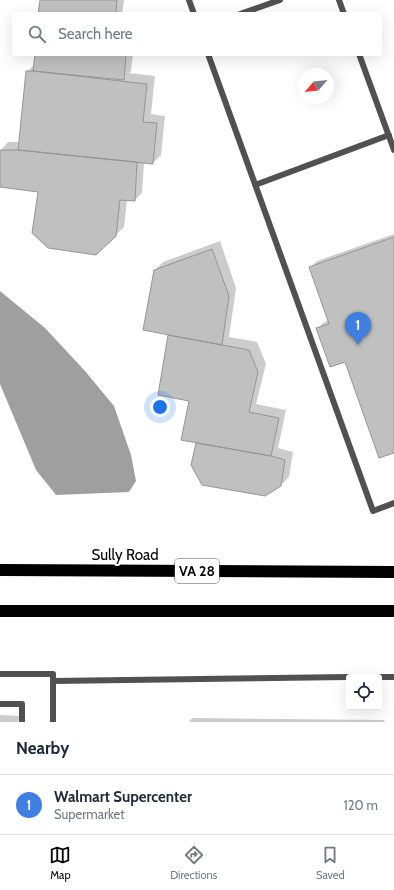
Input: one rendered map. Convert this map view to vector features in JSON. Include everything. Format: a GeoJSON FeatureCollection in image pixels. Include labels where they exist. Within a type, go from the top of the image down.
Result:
{"type":"FeatureCollection","features":[{"type":"Feature","properties":{"kind":"highway","name":"Sully Road"},"geometry":{"type":"LineString","coordinates":[[0,570],[394,572]]}},
{"type":"Feature","properties":{"kind":"highway"},"geometry":{"type":"LineString","coordinates":[[0,610],[394,611]]}},
{"type":"Feature","properties":{"kind":"lane"},"geometry":{"type":"LineString","coordinates":[[189,0],[193,12]]}},
{"type":"Feature","properties":{"kind":"lane"},"geometry":{"type":"LineString","coordinates":[[246,12],[280,0]]}},
{"type":"Feature","properties":{"kind":"lane"},"geometry":{"type":"LineString","coordinates":[[339,0],[343,12]]}},
{"type":"Feature","properties":{"kind":"lane"},"geometry":{"type":"LineString","coordinates":[[209,56],[373,511],[394,503]]}},
{"type":"Feature","properties":{"kind":"lane"},"geometry":{"type":"LineString","coordinates":[[360,56],[394,150]]}},
{"type":"Feature","properties":{"kind":"lane"},"geometry":{"type":"LineString","coordinates":[[255,185],[388,135]]}},
{"type":"Feature","properties":{"kind":"lane"},"geometry":{"type":"LineString","coordinates":[[0,674],[53,674],[53,722]]}},
{"type":"Feature","properties":{"kind":"lane"},"geometry":{"type":"LineString","coordinates":[[53,681],[346,677]]}},
{"type":"Feature","properties":{"kind":"lane"},"geometry":{"type":"LineString","coordinates":[[382,677],[394,677]]}},
{"type":"Feature","properties":{"kind":"lane"},"geometry":{"type":"LineString","coordinates":[[0,704],[22,704],[22,722]]}},
{"type":"Feature","properties":{"kind":"shaded area"},"geometry":{"type":"Polygon","coordinates":[[[0,291],[45,328],[85,371],[114,406],[131,455],[136,481],[129,492],[56,495],[36,470],[0,384],[0,291]]]}},
{"type":"Feature","properties":{"kind":"building"},"geometry":{"type":"Polygon","coordinates":[[[40,0],[117,0],[116,12],[38,12],[40,0]]]}},
{"type":"Feature","properties":{"kind":"building"},"geometry":{"type":"Polygon","coordinates":[[[35,56],[126,56],[124,80],[33,71],[35,56]]]}},
{"type":"Feature","properties":{"kind":"building"},"geometry":{"type":"Polygon","coordinates":[[[26,71],[147,84],[143,122],[157,123],[153,164],[18,150],[26,71]]]}},
{"type":"Feature","properties":{"kind":"building"},"geometry":{"type":"Polygon","coordinates":[[[0,150],[18,150],[137,162],[135,201],[120,200],[116,236],[96,255],[48,248],[32,233],[38,192],[0,187],[0,150]]]}},
{"type":"Feature","properties":{"kind":"building"},"geometry":{"type":"Polygon","coordinates":[[[394,237],[394,453],[379,458],[345,362],[330,367],[316,328],[329,324],[309,267],[394,237]]]}},
{"type":"Feature","properties":{"kind":"building"},"geometry":{"type":"Polygon","coordinates":[[[212,249],[229,296],[222,345],[143,330],[154,270],[212,249]]]}},
{"type":"Feature","properties":{"kind":"building"},"geometry":{"type":"Polygon","coordinates":[[[168,335],[249,350],[258,372],[249,412],[279,418],[271,456],[181,440],[189,401],[158,395],[168,335]]]}},
{"type":"Feature","properties":{"kind":"building"},"geometry":{"type":"Polygon","coordinates":[[[196,443],[271,456],[285,460],[281,486],[265,496],[202,485],[191,465],[196,443]]]}},
{"type":"Feature","properties":{"kind":"place","name":"Walmart Supercenter"},"geometry":{"type":"Point","coordinates":[358,345]}}]}
